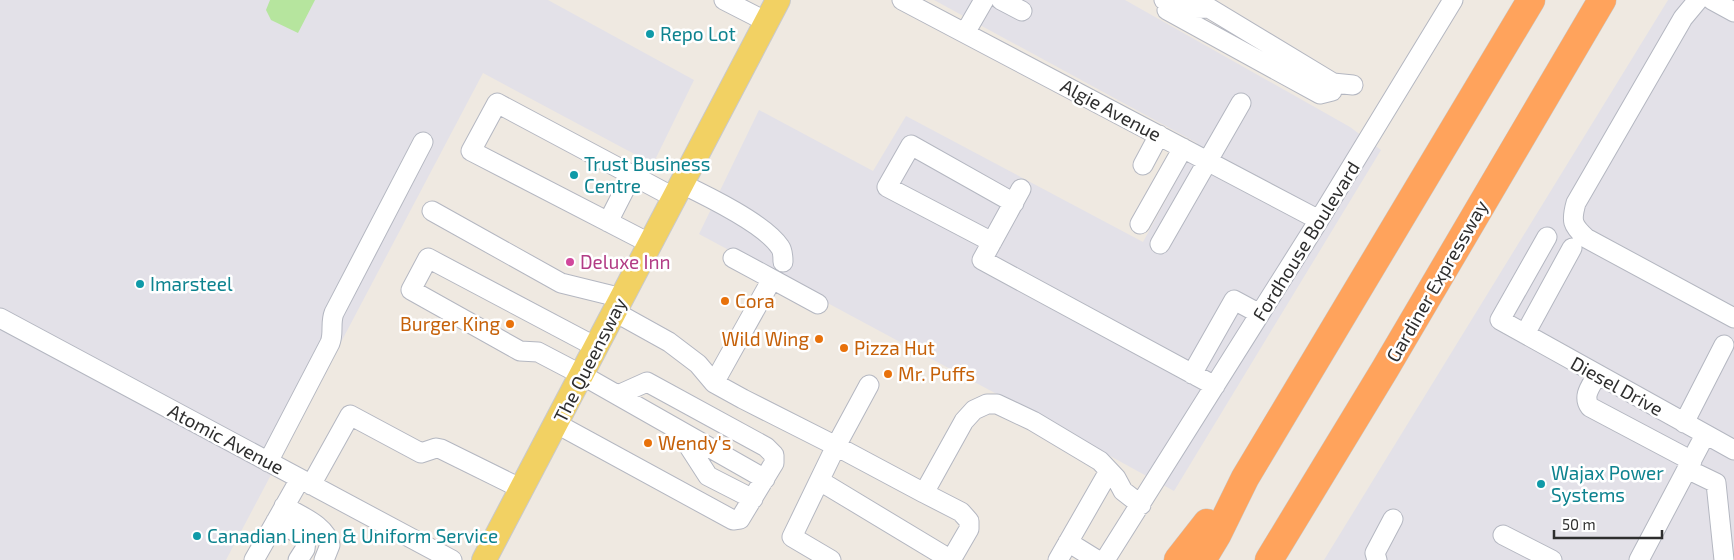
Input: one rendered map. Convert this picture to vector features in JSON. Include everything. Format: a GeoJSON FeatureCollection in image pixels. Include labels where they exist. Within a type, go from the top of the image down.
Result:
{"type":"FeatureCollection","features":[{"type":"Feature","properties":{"kind":"highway"},"geometry":{"type":"LineString","coordinates":[[1202,560],[1245,478],[1531,0]]}},
{"type":"Feature","properties":{"kind":"highway","name":"Gardiner Expressway"},"geometry":{"type":"LineString","coordinates":[[1269,560],[1385,369],[1602,0]]}},
{"type":"Feature","properties":{"kind":"highway"},"geometry":{"type":"LineString","coordinates":[[1178,560],[1203,526],[1245,478]]}},
{"type":"Feature","properties":{"kind":"main road","name":"The Queensway"},"geometry":{"type":"LineString","coordinates":[[484,560],[778,0]]}},
{"type":"Feature","properties":{"kind":"street"},"geometry":{"type":"LineString","coordinates":[[724,0],[767,22]]}},
{"type":"Feature","properties":{"kind":"street","name":"Algie Avenue"},"geometry":{"type":"LineString","coordinates":[[902,0],[1319,220]]}},
{"type":"Feature","properties":{"kind":"street"},"geometry":{"type":"LineString","coordinates":[[965,33],[984,0]]}},
{"type":"Feature","properties":{"kind":"street"},"geometry":{"type":"LineString","coordinates":[[1001,0],[1022,11]]}},
{"type":"Feature","properties":{"kind":"street"},"geometry":{"type":"LineString","coordinates":[[1155,0],[1167,10],[1310,89],[1320,94],[1332,92]]}},
{"type":"Feature","properties":{"kind":"street"},"geometry":{"type":"LineString","coordinates":[[1164,0],[1180,9],[1209,8],[1333,83],[1353,85]]}},
{"type":"Feature","properties":{"kind":"street","name":"Fordhouse Boulevard"},"geometry":{"type":"LineString","coordinates":[[1105,560],[1319,220],[1454,0]]}},
{"type":"Feature","properties":{"kind":"street"},"geometry":{"type":"LineString","coordinates":[[1698,0],[1683,18],[1576,203],[1572,217],[1576,228],[1586,238],[1734,318]]}},
{"type":"Feature","properties":{"kind":"street"},"geometry":{"type":"LineString","coordinates":[[1712,0],[1734,12]]}},
{"type":"Feature","properties":{"kind":"street"},"geometry":{"type":"LineString","coordinates":[[651,244],[471,151],[497,103],[632,175],[678,191],[720,202],[774,238],[782,249],[783,262]]}},
{"type":"Feature","properties":{"kind":"street"},"geometry":{"type":"LineString","coordinates":[[1160,244],[1241,104]]}},
{"type":"Feature","properties":{"kind":"street"},"geometry":{"type":"LineString","coordinates":[[1142,165],[1159,135]]}},
{"type":"Feature","properties":{"kind":"street"},"geometry":{"type":"LineString","coordinates":[[268,462],[332,339],[332,318],[334,313],[424,142]]}},
{"type":"Feature","properties":{"kind":"street"},"geometry":{"type":"LineString","coordinates":[[992,242],[887,187],[911,145],[1017,196],[992,242],[982,260],[1215,386]]}},
{"type":"Feature","properties":{"kind":"street"},"geometry":{"type":"LineString","coordinates":[[1140,224],[1183,148]]}},
{"type":"Feature","properties":{"kind":"street"},"geometry":{"type":"LineString","coordinates":[[608,222],[632,175]]}},
{"type":"Feature","properties":{"kind":"street"},"geometry":{"type":"LineString","coordinates":[[432,211],[561,283],[618,305],[698,364],[714,382],[743,399],[961,512],[969,521],[969,529],[950,560],[820,481]]}},
{"type":"Feature","properties":{"kind":"street","name":"Diesel Drive"},"geometry":{"type":"LineString","coordinates":[[1547,237],[1500,320],[1734,449]]}},
{"type":"Feature","properties":{"kind":"street"},"geometry":{"type":"LineString","coordinates":[[1525,334],[1572,248]]}},
{"type":"Feature","properties":{"kind":"street"},"geometry":{"type":"LineString","coordinates":[[596,348],[428,258],[411,290],[520,350],[538,352],[582,375],[765,479]]}},
{"type":"Feature","properties":{"kind":"street"},"geometry":{"type":"LineString","coordinates":[[733,258],[818,304]]}},
{"type":"Feature","properties":{"kind":"street"},"geometry":{"type":"LineString","coordinates":[[714,382],[772,279]]}},
{"type":"Feature","properties":{"kind":"street"},"geometry":{"type":"LineString","coordinates":[[1192,374],[1234,300],[1260,314]]}},
{"type":"Feature","properties":{"kind":"street","name":"Atomic Avenue"},"geometry":{"type":"LineString","coordinates":[[0,318],[452,560]]}},
{"type":"Feature","properties":{"kind":"street"},"geometry":{"type":"LineString","coordinates":[[1684,423],[1724,345]]}},
{"type":"Feature","properties":{"kind":"street"},"geometry":{"type":"LineString","coordinates":[[1597,375],[1586,395],[1590,407],[1690,465],[1716,483],[1724,560]]}},
{"type":"Feature","properties":{"kind":"street"},"geometry":{"type":"LineString","coordinates":[[557,424],[733,520],[740,519],[774,463],[775,458],[766,447],[647,382],[624,398]]}},
{"type":"Feature","properties":{"kind":"street"},"geometry":{"type":"LineString","coordinates":[[831,560],[792,537],[836,446],[869,385]]}},
{"type":"Feature","properties":{"kind":"street"},"geometry":{"type":"LineString","coordinates":[[624,398],[641,419],[688,445],[708,476],[753,499]]}},
{"type":"Feature","properties":{"kind":"street"},"geometry":{"type":"LineString","coordinates":[[924,493],[964,421],[974,410],[987,404],[997,404],[1033,421],[1100,461],[1116,478],[1123,491],[1141,505]]}},
{"type":"Feature","properties":{"kind":"street"},"geometry":{"type":"LineString","coordinates":[[254,560],[280,514],[305,482],[350,415],[421,453],[436,448],[441,449],[522,490]]}},
{"type":"Feature","properties":{"kind":"street"},"geometry":{"type":"LineString","coordinates":[[1639,560],[1706,434]]}},
{"type":"Feature","properties":{"kind":"street"},"geometry":{"type":"LineString","coordinates":[[1058,560],[1110,471]]}},
{"type":"Feature","properties":{"kind":"street"},"geometry":{"type":"LineString","coordinates":[[280,514],[328,536],[330,545],[324,560]]}},
{"type":"Feature","properties":{"kind":"street"},"geometry":{"type":"LineString","coordinates":[[1377,560],[1375,553],[1393,519]]}},
{"type":"Feature","properties":{"kind":"street"},"geometry":{"type":"LineString","coordinates":[[298,560],[315,531]]}},
{"type":"Feature","properties":{"kind":"street"},"geometry":{"type":"LineString","coordinates":[[314,560],[321,545],[315,531]]}},
{"type":"Feature","properties":{"kind":"street"},"geometry":{"type":"LineString","coordinates":[[1503,535],[1552,560]]}},
{"type":"Feature","properties":{"kind":"street"},"geometry":{"type":"LineString","coordinates":[[1068,542],[1097,560]]}},
{"type":"Feature","properties":{"kind":"shaded area"},"geometry":{"type":"Polygon","coordinates":[[[0,0],[548,0],[694,80],[653,164],[483,73],[226,560],[0,560],[0,0]]]}},
{"type":"Feature","properties":{"kind":"shaded area"},"geometry":{"type":"Polygon","coordinates":[[[934,0],[1125,0],[1350,127],[1381,150],[1174,491],[699,234],[759,110],[873,171],[906,116],[1143,242],[1197,143],[934,0]]]}},
{"type":"Feature","properties":{"kind":"shaded area"},"geometry":{"type":"Polygon","coordinates":[[[1668,0],[1734,0],[1734,560],[1324,560],[1668,0]]]}},
{"type":"Feature","properties":{"kind":"green space"},"geometry":{"type":"Polygon","coordinates":[[[270,0],[315,0],[298,33],[271,20],[266,10],[270,0]]]}},
{"type":"Feature","properties":{"kind":"place","name":"Repo Lot"},"geometry":{"type":"Point","coordinates":[650,34]}},
{"type":"Feature","properties":{"kind":"place","name":"Trust Business Centre"},"geometry":{"type":"Point","coordinates":[574,175]}},
{"type":"Feature","properties":{"kind":"place","name":"Deluxe Inn"},"geometry":{"type":"Point","coordinates":[570,262]}},
{"type":"Feature","properties":{"kind":"place","name":"Imarsteel"},"geometry":{"type":"Point","coordinates":[140,284]}},
{"type":"Feature","properties":{"kind":"place","name":"Cora"},"geometry":{"type":"Point","coordinates":[725,301]}},
{"type":"Feature","properties":{"kind":"place","name":"Burger King"},"geometry":{"type":"Point","coordinates":[510,324]}},
{"type":"Feature","properties":{"kind":"place","name":"Wild Wing"},"geometry":{"type":"Point","coordinates":[819,339]}},
{"type":"Feature","properties":{"kind":"place","name":"Pizza Hut"},"geometry":{"type":"Point","coordinates":[844,348]}},
{"type":"Feature","properties":{"kind":"place","name":"Mr. Puffs"},"geometry":{"type":"Point","coordinates":[888,374]}},
{"type":"Feature","properties":{"kind":"place","name":"Wendy's"},"geometry":{"type":"Point","coordinates":[648,443]}},
{"type":"Feature","properties":{"kind":"place","name":"Wajax Power Systems"},"geometry":{"type":"Point","coordinates":[1541,484]}},
{"type":"Feature","properties":{"kind":"place","name":"Canadian Linen & Uniform Service"},"geometry":{"type":"Point","coordinates":[197,536]}}]}
